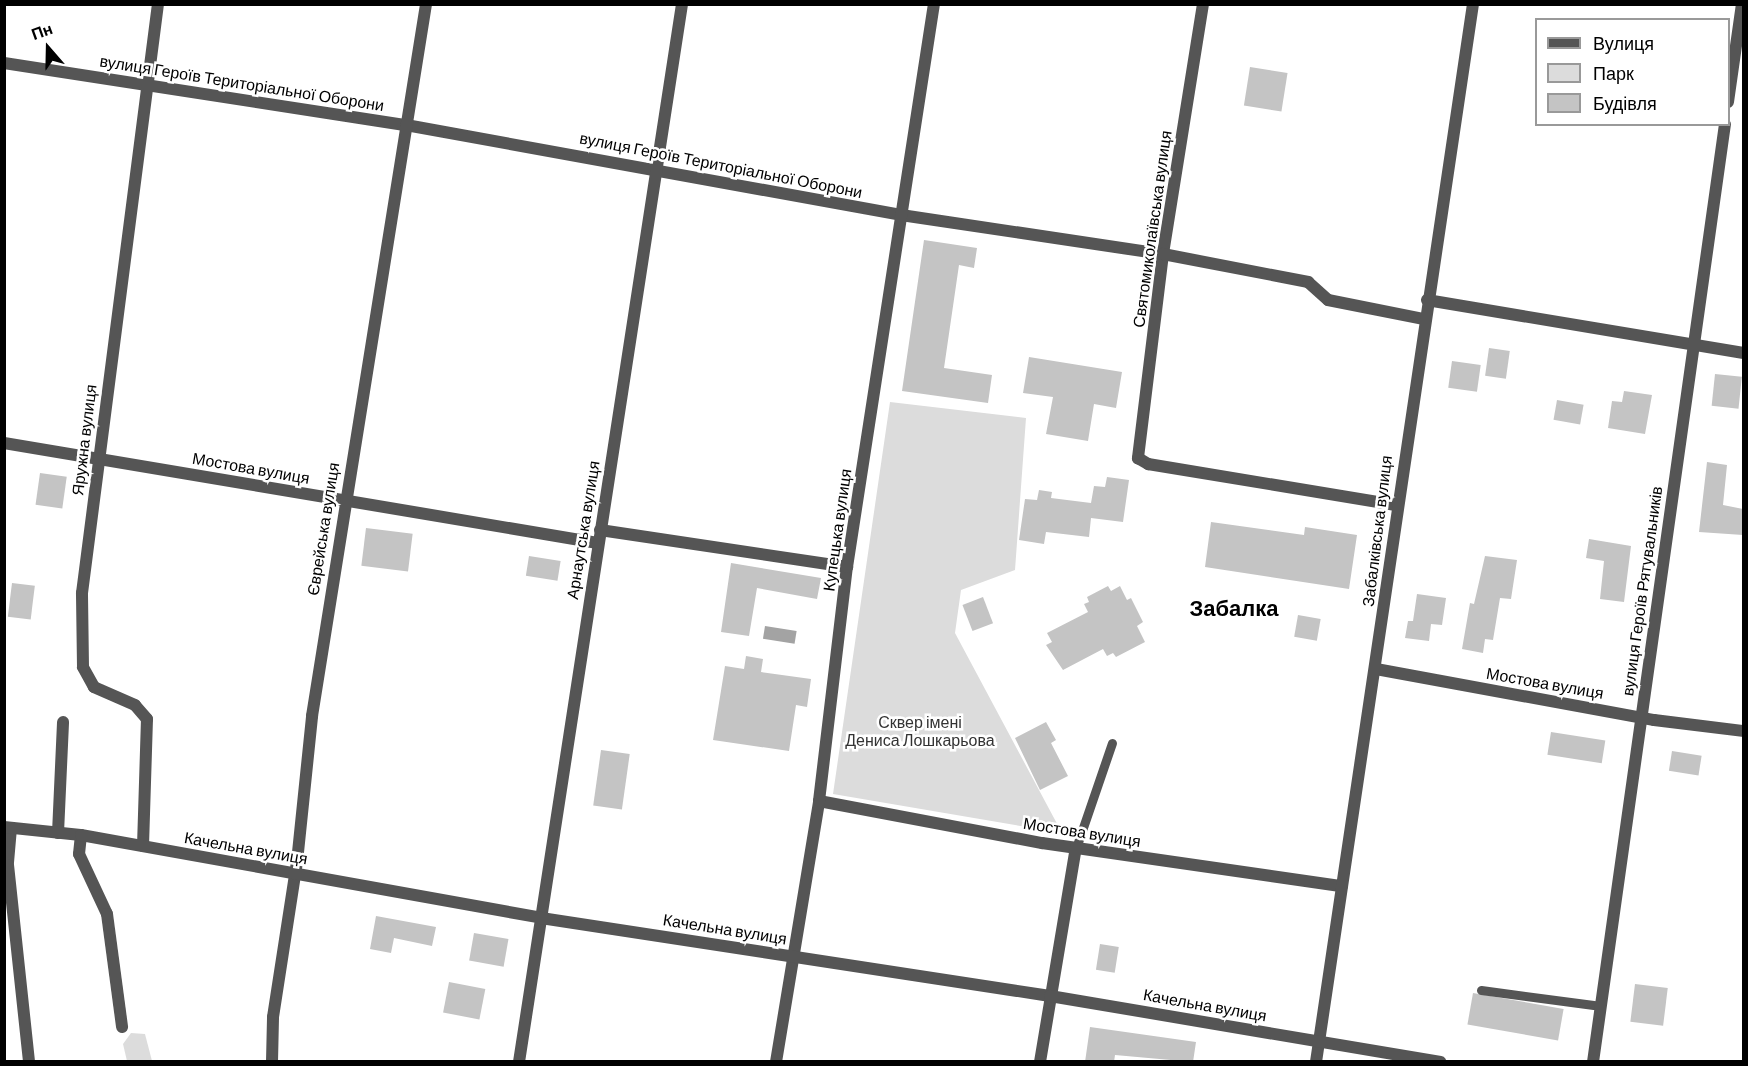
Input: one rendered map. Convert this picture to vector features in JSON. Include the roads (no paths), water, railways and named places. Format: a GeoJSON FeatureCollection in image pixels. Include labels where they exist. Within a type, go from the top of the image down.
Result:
{"type":"FeatureCollection","features":[{"type":"Feature","properties":{"kind":"street","name":"Яружна вулиця"},"geometry":{"type":"LineString","coordinates":[[143,846],[147,719],[135,705],[94,687],[83,668],[82,593],[145,85],[158,4]]}},
{"type":"Feature","properties":{"kind":"street","name":"Єврейська вулиця"},"geometry":{"type":"LineString","coordinates":[[272,1062],[273,1017],[295,873],[312,716],[344,501],[426,4]]}},
{"type":"Feature","properties":{"kind":"street","name":"Арнаутська вулиця"},"geometry":{"type":"LineString","coordinates":[[519,1062],[682,4]]}},
{"type":"Feature","properties":{"kind":"street","name":"Купецька вулиця"},"geometry":{"type":"LineString","coordinates":[[776,1062],[819,801],[847,567],[934,4]]}},
{"type":"Feature","properties":{"kind":"street","name":"Святомиколаївська вулиця"},"geometry":{"type":"LineString","coordinates":[[1203,4],[1163,254],[1138,458],[1148,464],[1396,505]]}},
{"type":"Feature","properties":{"kind":"street","name":"Забалківська вулиця"},"geometry":{"type":"LineString","coordinates":[[1316,1062],[1376,669],[1396,505],[1473,4]]}},
{"type":"Feature","properties":{"kind":"street"},"geometry":{"type":"LineString","coordinates":[[1730,88],[1742,4]]}},
{"type":"Feature","properties":{"kind":"street","name":"вулиця Героїв Територіальної Оборони"},"geometry":{"type":"LineString","coordinates":[[4,63],[406,125],[656,168],[901,215],[1163,254],[1308,282],[1328,300],[1424,319]]}},
{"type":"Feature","properties":{"kind":"street","name":"вулиця Героїв Рятувальників"},"geometry":{"type":"LineString","coordinates":[[1593,1062],[1725,126]]}},
{"type":"Feature","properties":{"kind":"street"},"geometry":{"type":"LineString","coordinates":[[1427,300],[1743,353]]}},
{"type":"Feature","properties":{"kind":"street","name":"Мостова вулиця"},"geometry":{"type":"LineString","coordinates":[[4,443],[98,456],[344,501],[599,537],[847,567]]}},
{"type":"Feature","properties":{"kind":"street","name":"Мостова вулиця"},"geometry":{"type":"LineString","coordinates":[[1376,669],[1640,718],[1743,731]]}},
{"type":"Feature","properties":{"kind":"street"},"geometry":{"type":"LineString","coordinates":[[58,833],[63,722]]}},
{"type":"Feature","properties":{"kind":"street","name":"Мостова вулиця"},"geometry":{"type":"LineString","coordinates":[[819,801],[1076,848],[1342,886]]}},
{"type":"Feature","properties":{"kind":"street"},"geometry":{"type":"LineString","coordinates":[[8,827],[9,865],[29,1062]]}},
{"type":"Feature","properties":{"kind":"street","name":"Качельна вулиця"},"geometry":{"type":"LineString","coordinates":[[8,827],[143,846],[541,918],[1050,996],[1440,1062]]}},
{"type":"Feature","properties":{"kind":"street"},"geometry":{"type":"LineString","coordinates":[[81,836],[79,854],[107,914],[122,1027]]}},
{"type":"Feature","properties":{"kind":"street"},"geometry":{"type":"LineString","coordinates":[[1040,1062],[1076,848]]}},
{"type":"Feature","properties":{"kind":"lane"},"geometry":{"type":"LineString","coordinates":[[1076,848],[1112,743]]}},
{"type":"Feature","properties":{"kind":"lane"},"geometry":{"type":"LineString","coordinates":[[1481,990],[1601,1006]]}},
{"type":"Feature","properties":{"kind":"district","name":"Забалка"},"geometry":{"type":"Point","coordinates":[1234,608]}},
{"type":"Feature","properties":{"kind":"park label","name":"Сквер імені Дениса Лошкарьова"},"geometry":{"type":"Point","coordinates":[920,731]}}]}
